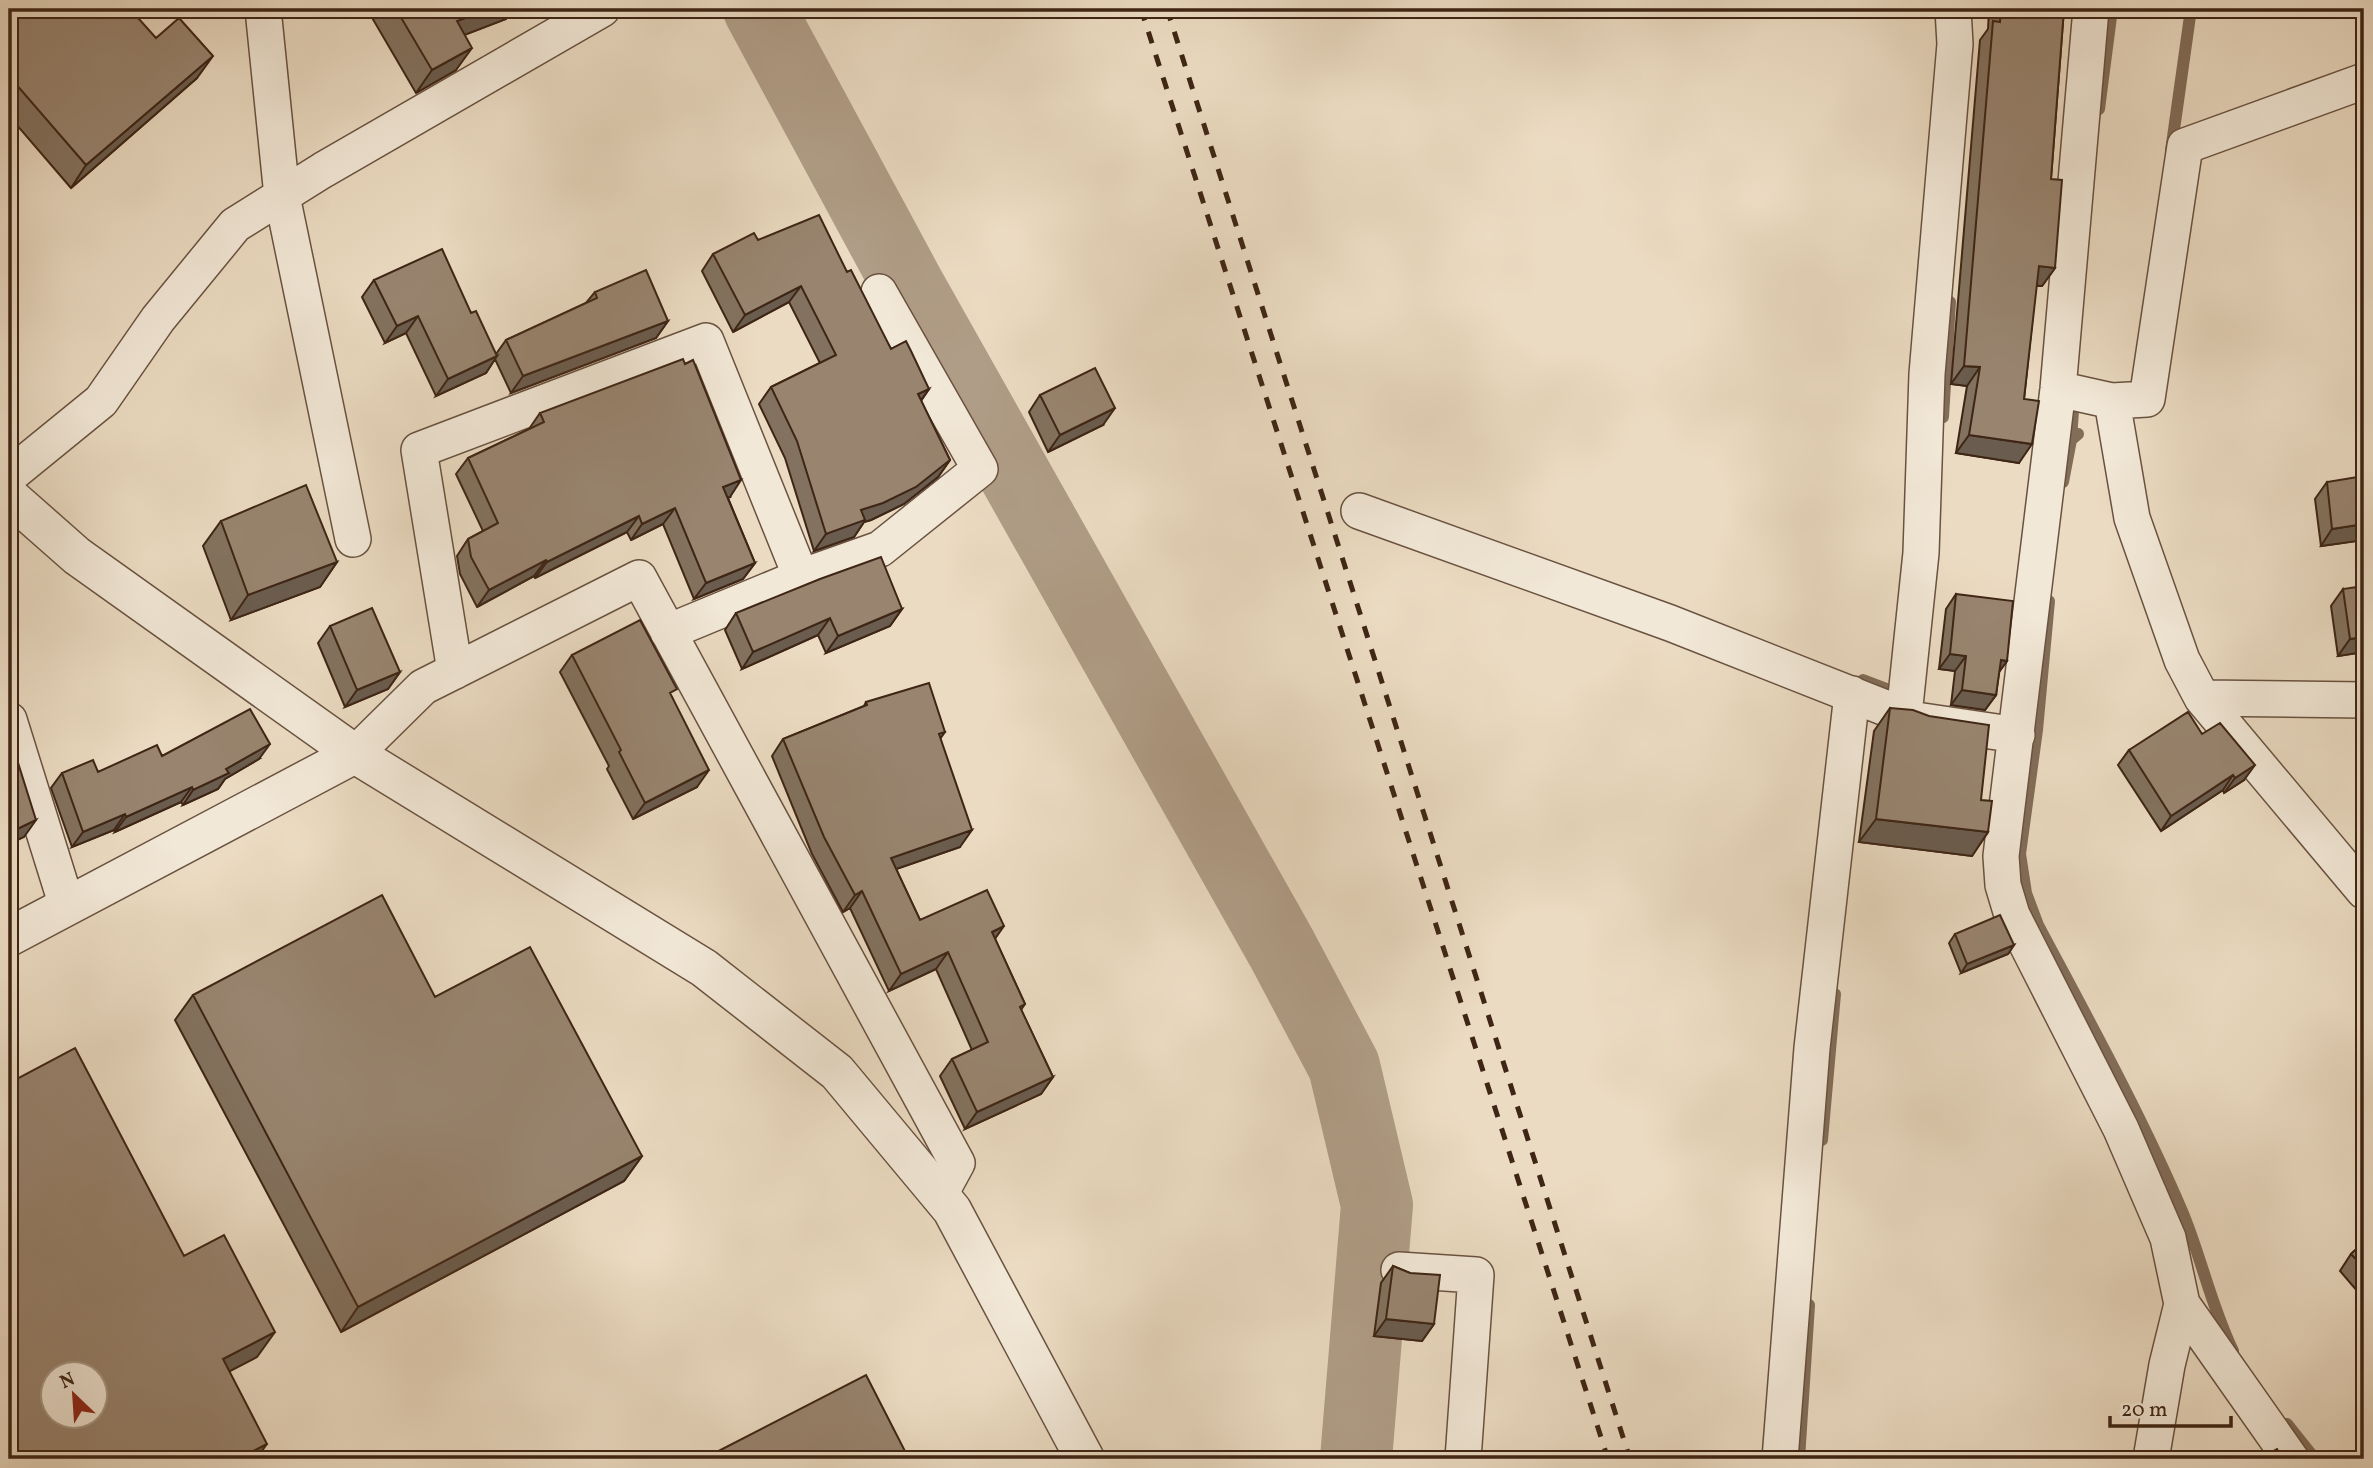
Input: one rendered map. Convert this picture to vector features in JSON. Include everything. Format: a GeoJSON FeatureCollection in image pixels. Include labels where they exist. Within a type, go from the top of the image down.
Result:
{"type":"FeatureCollection","features":[{"type":"Feature","properties":{"kind":"street"},"geometry":{"type":"LineString","coordinates":[[263,9],[282,196],[353,539]]}},
{"type":"Feature","properties":{"kind":"street"},"geometry":{"type":"LineString","coordinates":[[9,476],[101,401],[158,319],[235,225],[602,9]]}},
{"type":"Feature","properties":{"kind":"street"},"geometry":{"type":"LineString","coordinates":[[1903,715],[1921,553],[1927,374],[1955,44],[1952,9]]}},
{"type":"Feature","properties":{"kind":"street"},"geometry":{"type":"LineString","coordinates":[[2091,9],[2081,394],[2017,735],[2001,856],[2003,885],[2012,915],[2121,1129],[2168,1238],[2182,1304],[2291,1459]]}},
{"type":"Feature","properties":{"kind":"street"},"geometry":{"type":"LineString","coordinates":[[2081,394],[2147,399],[2185,146],[2364,80]]}},
{"type":"Feature","properties":{"kind":"street"},"geometry":{"type":"LineString","coordinates":[[668,632],[801,577],[880,549],[980,469],[879,292]]}},
{"type":"Feature","properties":{"kind":"street"},"geometry":{"type":"LineString","coordinates":[[455,671],[419,450],[706,341],[801,577]]}},
{"type":"Feature","properties":{"kind":"street"},"geometry":{"type":"LineString","coordinates":[[2081,394],[2132,518],[2182,660],[2203,698],[2364,891]]}},
{"type":"Feature","properties":{"kind":"street"},"geometry":{"type":"LineString","coordinates":[[9,496],[76,556],[355,754],[704,968],[837,1072],[952,1210],[1085,1459]]}},
{"type":"Feature","properties":{"kind":"street"},"geometry":{"type":"LineString","coordinates":[[1359,511],[1671,623],[1916,720],[2017,735]]}},
{"type":"Feature","properties":{"kind":"street"},"geometry":{"type":"LineString","coordinates":[[9,937],[355,754],[423,687],[639,578],[957,1163],[939,1196]]}},
{"type":"Feature","properties":{"kind":"street"},"geometry":{"type":"LineString","coordinates":[[1780,1459],[1812,1048],[1852,694]]}},
{"type":"Feature","properties":{"kind":"street"},"geometry":{"type":"LineString","coordinates":[[2203,698],[2364,700]]}},
{"type":"Feature","properties":{"kind":"street"},"geometry":{"type":"LineString","coordinates":[[9,720],[67,906]]}},
{"type":"Feature","properties":{"kind":"street"},"geometry":{"type":"LineString","coordinates":[[1399,1270],[1476,1275],[1463,1459]]}},
{"type":"Feature","properties":{"kind":"street"},"geometry":{"type":"LineString","coordinates":[[2151,1459],[2167,1365],[2182,1304]]}},
{"type":"Feature","properties":{"kind":"building"},"geometry":{"type":"Polygon","coordinates":[[[29,9],[130,9],[156,38],[179,18],[213,56],[86,165],[15,83],[9,89],[9,27],[29,9]]]}},
{"type":"Feature","properties":{"kind":"building"},"geometry":{"type":"Polygon","coordinates":[[[396,9],[490,9],[457,21],[472,48],[432,70],[396,9]]]}},
{"type":"Feature","properties":{"kind":"building"},"geometry":{"type":"Polygon","coordinates":[[[2001,9],[2064,9],[2051,179],[2062,180],[2055,268],[2039,266],[2024,399],[2039,401],[2032,444],[1969,435],[1980,367],[1964,366],[1993,21],[2000,22],[2001,9]]]}},
{"type":"Feature","properties":{"kind":"building"},"geometry":{"type":"Polygon","coordinates":[[[819,215],[847,272],[851,270],[891,349],[906,341],[929,389],[918,394],[950,460],[916,487],[861,510],[865,520],[826,534],[797,441],[771,387],[836,355],[801,286],[745,315],[713,254],[754,233],[758,240],[819,215]]]}},
{"type":"Feature","properties":{"kind":"building"},"geometry":{"type":"Polygon","coordinates":[[[442,249],[471,313],[476,311],[497,356],[448,379],[418,316],[397,326],[374,280],[442,249]]]}},
{"type":"Feature","properties":{"kind":"building"},"geometry":{"type":"Polygon","coordinates":[[[646,270],[668,321],[523,376],[506,340],[597,298],[595,292],[646,270]]]}},
{"type":"Feature","properties":{"kind":"building"},"geometry":{"type":"Polygon","coordinates":[[[683,359],[685,364],[693,360],[741,480],[723,487],[755,563],[706,583],[675,508],[642,524],[639,516],[489,590],[471,557],[468,539],[498,523],[468,458],[544,422],[540,413],[683,359]]]}},
{"type":"Feature","properties":{"kind":"building"},"geometry":{"type":"Polygon","coordinates":[[[1095,368],[1115,408],[1060,435],[1040,395],[1095,368]]]}},
{"type":"Feature","properties":{"kind":"building"},"geometry":{"type":"Polygon","coordinates":[[[2364,476],[2364,524],[2332,529],[2327,482],[2364,476]]]}},
{"type":"Feature","properties":{"kind":"building"},"geometry":{"type":"Polygon","coordinates":[[[306,485],[337,562],[248,595],[221,521],[306,485]]]}},
{"type":"Feature","properties":{"kind":"building"},"geometry":{"type":"Polygon","coordinates":[[[881,557],[902,609],[838,636],[830,618],[753,652],[736,613],[881,557]]]}},
{"type":"Feature","properties":{"kind":"building"},"geometry":{"type":"Polygon","coordinates":[[[2364,586],[2364,637],[2350,639],[2343,589],[2364,586]]]}},
{"type":"Feature","properties":{"kind":"building"},"geometry":{"type":"Polygon","coordinates":[[[1956,594],[2013,601],[2007,661],[2001,660],[1996,695],[1962,690],[1966,656],[1950,654],[1956,594]]]}},
{"type":"Feature","properties":{"kind":"building"},"geometry":{"type":"Polygon","coordinates":[[[372,608],[400,672],[357,690],[330,626],[372,608]]]}},
{"type":"Feature","properties":{"kind":"building"},"geometry":{"type":"Polygon","coordinates":[[[640,620],[677,689],[670,693],[709,770],[645,803],[572,655],[640,620]]]}},
{"type":"Feature","properties":{"kind":"building"},"geometry":{"type":"Polygon","coordinates":[[[929,683],[945,732],[939,734],[972,830],[891,858],[920,920],[987,890],[1004,926],[992,932],[1025,1004],[1020,1007],[1053,1077],[977,1112],[952,1059],[988,1042],[948,952],[901,974],[862,891],[855,895],[824,837],[783,739],[867,705],[866,702],[929,683]]]}},
{"type":"Feature","properties":{"kind":"building"},"geometry":{"type":"Polygon","coordinates":[[[1890,708],[1989,725],[1981,800],[1992,801],[1988,832],[1876,819],[1890,708]]]}},
{"type":"Feature","properties":{"kind":"building"},"geometry":{"type":"Polygon","coordinates":[[[250,709],[270,744],[226,769],[229,773],[193,790],[192,787],[126,817],[125,814],[83,832],[62,773],[93,760],[98,772],[157,745],[162,756],[250,709]]]}},
{"type":"Feature","properties":{"kind":"building"},"geometry":{"type":"Polygon","coordinates":[[[2188,712],[2202,734],[2220,723],[2255,765],[2235,778],[2233,775],[2171,816],[2129,750],[2188,712]]]}},
{"type":"Feature","properties":{"kind":"building"},"geometry":{"type":"Polygon","coordinates":[[[9,738],[36,820],[9,833],[9,738]]]}},
{"type":"Feature","properties":{"kind":"building"},"geometry":{"type":"Polygon","coordinates":[[[382,895],[435,997],[530,947],[642,1156],[358,1307],[193,995],[382,895]]]}},
{"type":"Feature","properties":{"kind":"building"},"geometry":{"type":"Polygon","coordinates":[[[2000,915],[2014,945],[1967,964],[1955,934],[2000,915]]]}},
{"type":"Feature","properties":{"kind":"building"},"geometry":{"type":"Polygon","coordinates":[[[75,1048],[184,1256],[224,1235],[275,1332],[223,1359],[267,1444],[237,1459],[9,1459],[9,1083],[75,1048]]]}},
{"type":"Feature","properties":{"kind":"building"},"geometry":{"type":"Polygon","coordinates":[[[2364,1242],[2364,1268],[2351,1254],[2364,1242]]]}},
{"type":"Feature","properties":{"kind":"building"},"geometry":{"type":"Polygon","coordinates":[[[1393,1266],[1410,1273],[1440,1275],[1434,1324],[1386,1319],[1393,1266]]]}},
{"type":"Feature","properties":{"kind":"building"},"geometry":{"type":"Polygon","coordinates":[[[866,1375],[909,1459],[703,1459],[866,1375]]]}},
{"type":"Feature","properties":{"kind":"building"},"geometry":{"type":"Polygon","coordinates":[[[2277,1449],[2283,1459],[2259,1459],[2277,1449]]]}},
{"type":"Feature","properties":{"kind":"waterway"},"geometry":{"type":"LineString","coordinates":[[759,9],[908,285],[1282,949],[1344,1066],[1377,1205],[1356,1459]]}},
{"type":"Feature","properties":{"kind":"waterway"},"geometry":{"type":"LineString","coordinates":[[2099,109],[2112,9]]}},
{"type":"Feature","properties":{"kind":"waterway"},"geometry":{"type":"LineString","coordinates":[[2171,151],[2191,9]]}},
{"type":"Feature","properties":{"kind":"waterway"},"geometry":{"type":"LineString","coordinates":[[1943,417],[1950,302]]}},
{"type":"Feature","properties":{"kind":"waterway"},"geometry":{"type":"LineString","coordinates":[[2071,440],[2074,396]]}},
{"type":"Feature","properties":{"kind":"waterway"},"geometry":{"type":"LineString","coordinates":[[2063,482],[2071,440],[2078,434]]}},
{"type":"Feature","properties":{"kind":"waterway"},"geometry":{"type":"LineString","coordinates":[[2049,601],[2037,730],[2020,854],[2026,893],[2038,925],[2113,1066],[2166,1174],[2189,1228],[2218,1316],[2233,1351]]}},
{"type":"Feature","properties":{"kind":"waterway"},"geometry":{"type":"LineString","coordinates":[[1863,687],[1863,680],[1892,691]]}},
{"type":"Feature","properties":{"kind":"waterway"},"geometry":{"type":"LineString","coordinates":[[1822,1140],[1835,994]]}},
{"type":"Feature","properties":{"kind":"waterway"},"geometry":{"type":"LineString","coordinates":[[1799,1459],[1809,1305]]}},
{"type":"Feature","properties":{"kind":"waterway"},"geometry":{"type":"LineString","coordinates":[[2287,1424],[2315,1459]]}},
{"type":"Feature","properties":{"kind":"railway"},"geometry":{"type":"LineString","coordinates":[[1141,9],[1608,1459]]}},
{"type":"Feature","properties":{"kind":"railway"},"geometry":{"type":"LineString","coordinates":[[1167,9],[1630,1459]]}}]}
